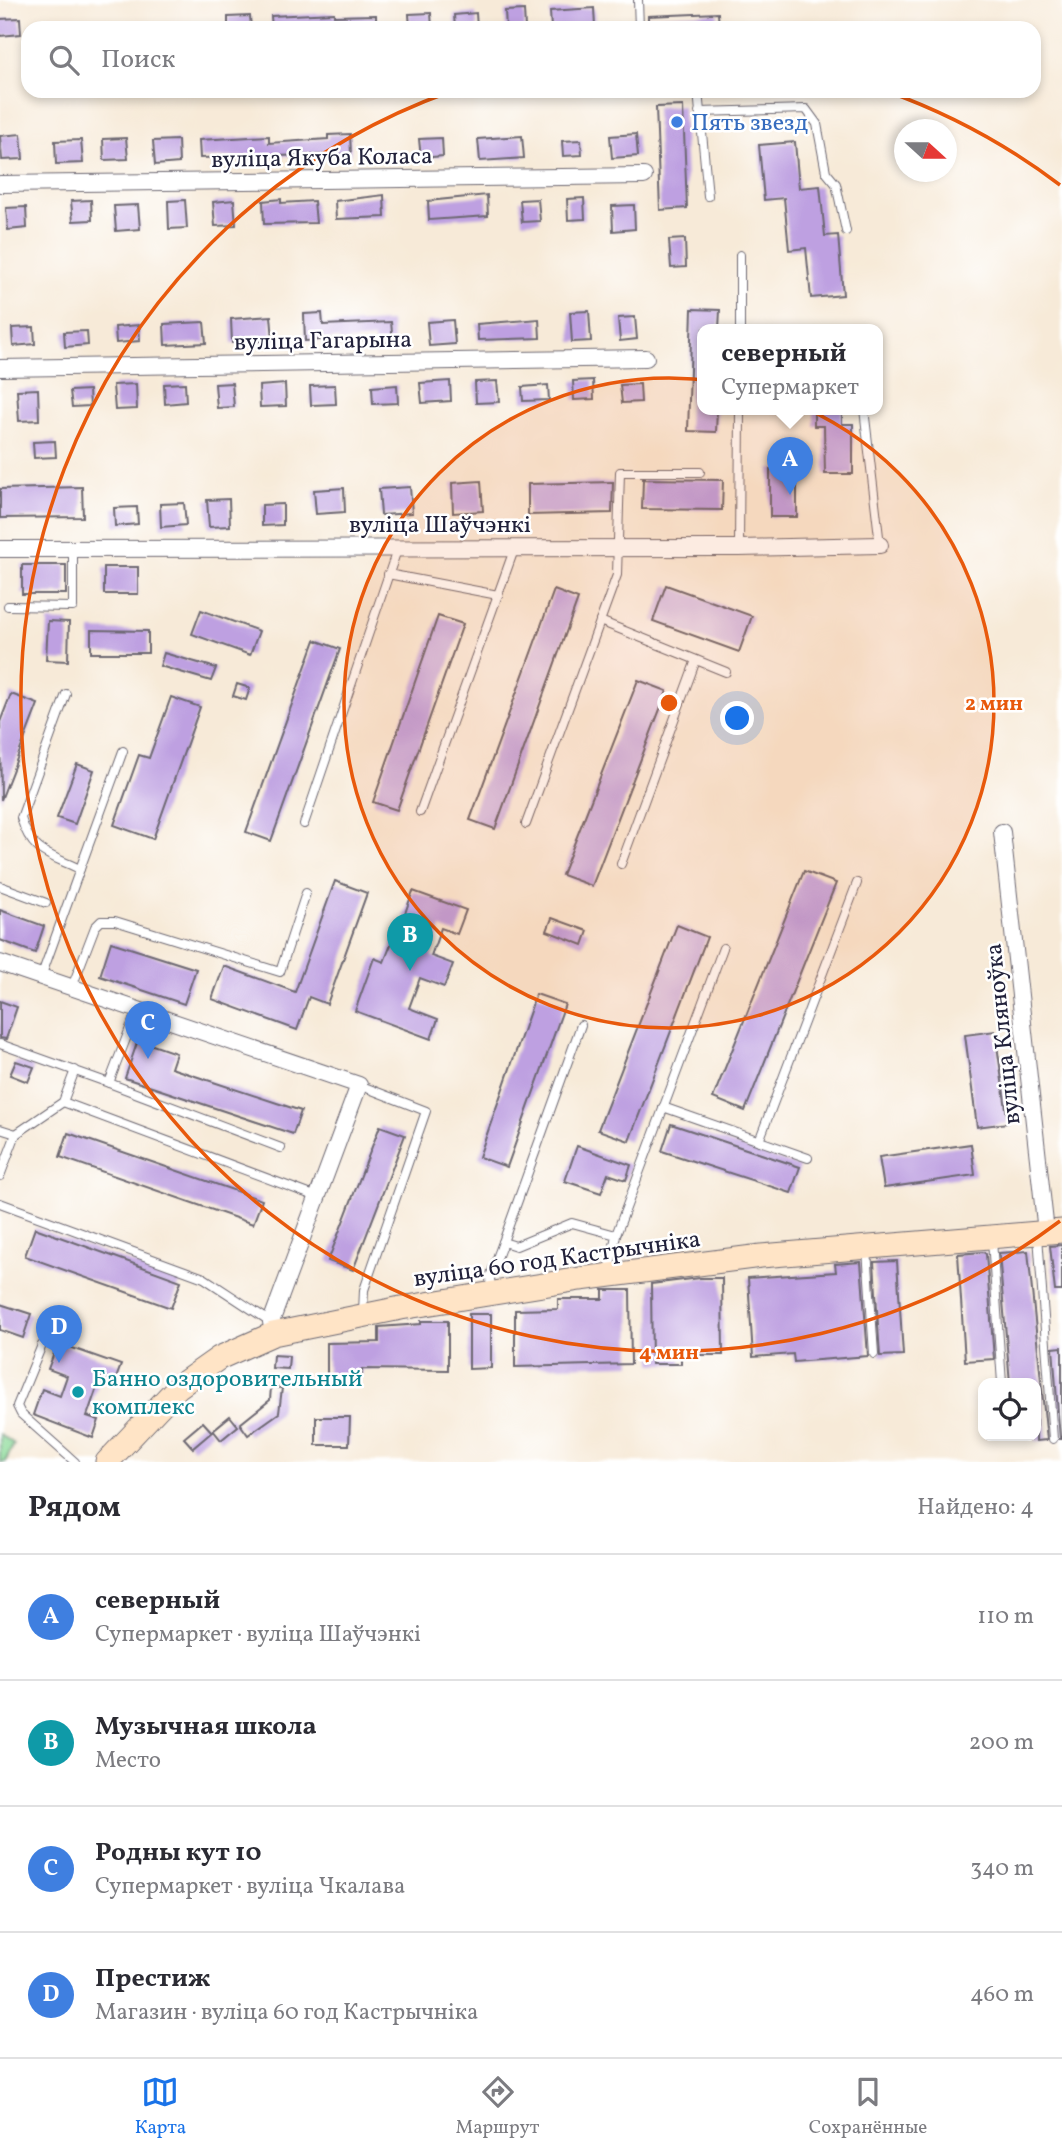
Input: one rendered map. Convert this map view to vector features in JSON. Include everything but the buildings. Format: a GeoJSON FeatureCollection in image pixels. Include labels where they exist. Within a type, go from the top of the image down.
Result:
{"type":"FeatureCollection","features":[{"type":"Feature","properties":{"kind":"street","name":"вуліца Якуба Коласа"},"geometry":{"type":"LineString","coordinates":[[0,184],[644,176]]}},
{"type":"Feature","properties":{"kind":"street","name":"вуліца Гагарына"},"geometry":{"type":"LineString","coordinates":[[0,368],[646,358]]}},
{"type":"Feature","properties":{"kind":"street","name":"вуліца Шаўчэнкі"},"geometry":{"type":"LineString","coordinates":[[0,549],[617,549],[880,545]]}},
{"type":"Feature","properties":{"kind":"street","name":"вуліца Кляноўка"},"geometry":{"type":"LineString","coordinates":[[1002,832],[1049,1232]]}},
{"type":"Feature","properties":{"kind":"street"},"geometry":{"type":"LineString","coordinates":[[0,963],[359,1085],[272,1328]]}},
{"type":"Feature","properties":{"kind":"street","name":"вуліца 60 год Кастрычніка"},"geometry":{"type":"LineString","coordinates":[[107,1462],[178,1387],[219,1358],[272,1328],[608,1275],[867,1246],[1049,1232]]}},
{"type":"Feature","properties":{"kind":"lane"},"geometry":{"type":"LineString","coordinates":[[638,0],[639,21]]}},
{"type":"Feature","properties":{"kind":"lane"},"geometry":{"type":"LineString","coordinates":[[698,98],[708,196]]}},
{"type":"Feature","properties":{"kind":"lane"},"geometry":{"type":"LineString","coordinates":[[699,112],[806,109],[817,124],[826,172],[836,184],[846,231]]}},
{"type":"Feature","properties":{"kind":"lane"},"geometry":{"type":"LineString","coordinates":[[740,255],[740,324]]}},
{"type":"Feature","properties":{"kind":"lane"},"geometry":{"type":"LineString","coordinates":[[739,548],[740,415]]}},
{"type":"Feature","properties":{"kind":"lane"},"geometry":{"type":"LineString","coordinates":[[865,415],[880,545]]}},
{"type":"Feature","properties":{"kind":"lane"},"geometry":{"type":"LineString","coordinates":[[526,824],[617,575],[620,472],[700,472]]}},
{"type":"Feature","properties":{"kind":"lane"},"geometry":{"type":"LineString","coordinates":[[304,824],[398,547]]}},
{"type":"Feature","properties":{"kind":"lane"},"geometry":{"type":"LineString","coordinates":[[420,812],[515,547]]}},
{"type":"Feature","properties":{"kind":"lane"},"geometry":{"type":"LineString","coordinates":[[8,606],[73,607],[73,549]]}},
{"type":"Feature","properties":{"kind":"lane"},"geometry":{"type":"LineString","coordinates":[[388,574],[498,595]]}},
{"type":"Feature","properties":{"kind":"lane"},"geometry":{"type":"LineString","coordinates":[[600,621],[726,672]]}},
{"type":"Feature","properties":{"kind":"lane"},"geometry":{"type":"LineString","coordinates":[[621,864],[696,660]]}},
{"type":"Feature","properties":{"kind":"lane"},"geometry":{"type":"LineString","coordinates":[[66,694],[21,818],[26,837],[37,849],[80,869]]}},
{"type":"Feature","properties":{"kind":"lane"},"geometry":{"type":"LineString","coordinates":[[41,977],[123,751]]}},
{"type":"Feature","properties":{"kind":"lane"},"geometry":{"type":"LineString","coordinates":[[759,1141],[857,883]]}},
{"type":"Feature","properties":{"kind":"lane"},"geometry":{"type":"LineString","coordinates":[[0,886],[46,903]]}},
{"type":"Feature","properties":{"kind":"lane"},"geometry":{"type":"LineString","coordinates":[[72,988],[95,927],[101,921],[115,921],[280,972],[306,893]]}},
{"type":"Feature","properties":{"kind":"lane"},"geometry":{"type":"LineString","coordinates":[[608,1275],[611,1247],[723,948]]}},
{"type":"Feature","properties":{"kind":"lane"},"geometry":{"type":"LineString","coordinates":[[109,1083],[136,1010]]}},
{"type":"Feature","properties":{"kind":"lane"},"geometry":{"type":"LineString","coordinates":[[491,1293],[491,1277],[581,1025]]}},
{"type":"Feature","properties":{"kind":"lane"},"geometry":{"type":"LineString","coordinates":[[0,1044],[281,1148]]}},
{"type":"Feature","properties":{"kind":"lane"},"geometry":{"type":"LineString","coordinates":[[0,1176],[16,1135],[63,1102],[75,1070]]}},
{"type":"Feature","properties":{"kind":"lane"},"geometry":{"type":"LineString","coordinates":[[359,1085],[426,1111],[364,1290],[364,1315]]}},
{"type":"Feature","properties":{"kind":"lane"},"geometry":{"type":"LineString","coordinates":[[63,1102],[317,1197]]}},
{"type":"Feature","properties":{"kind":"lane"},"geometry":{"type":"LineString","coordinates":[[663,1107],[807,1158]]}},
{"type":"Feature","properties":{"kind":"lane"},"geometry":{"type":"LineString","coordinates":[[0,1129],[16,1135]]}},
{"type":"Feature","properties":{"kind":"lane"},"geometry":{"type":"LineString","coordinates":[[0,1203],[204,1278],[272,1328]]}},
{"type":"Feature","properties":{"kind":"lane"},"geometry":{"type":"LineString","coordinates":[[503,1242],[516,1246],[572,1223],[616,1235]]}},
{"type":"Feature","properties":{"kind":"lane"},"geometry":{"type":"LineString","coordinates":[[1049,1232],[1053,1439]]}},
{"type":"Feature","properties":{"kind":"lane"},"geometry":{"type":"LineString","coordinates":[[991,1237],[1002,1378]]}},
{"type":"Feature","properties":{"kind":"lane"},"geometry":{"type":"LineString","coordinates":[[867,1246],[874,1354]]}},
{"type":"Feature","properties":{"kind":"lane"},"geometry":{"type":"LineString","coordinates":[[42,1345],[17,1406],[21,1414],[75,1462]]}},
{"type":"Feature","properties":{"kind":"green space"},"geometry":{"type":"Polygon","coordinates":[[[0,1434],[14,1444],[5,1462],[0,1462],[0,1434]]]}},
{"type":"Feature","properties":{"kind":"place","name":"Пять звезд"},"geometry":{"type":"Point","coordinates":[677,122]}},
{"type":"Feature","properties":{"kind":"place","name":"северный"},"geometry":{"type":"Point","coordinates":[790,495]}},
{"type":"Feature","properties":{"kind":"place","name":"Музычная школа"},"geometry":{"type":"Point","coordinates":[410,971]}},
{"type":"Feature","properties":{"kind":"place","name":"Родны кут 10"},"geometry":{"type":"Point","coordinates":[148,1059]}},
{"type":"Feature","properties":{"kind":"place","name":"Престиж"},"geometry":{"type":"Point","coordinates":[59,1363]}},
{"type":"Feature","properties":{"kind":"place","name":"Банно оздоровительный комплекс"},"geometry":{"type":"Point","coordinates":[78,1392]}}]}
